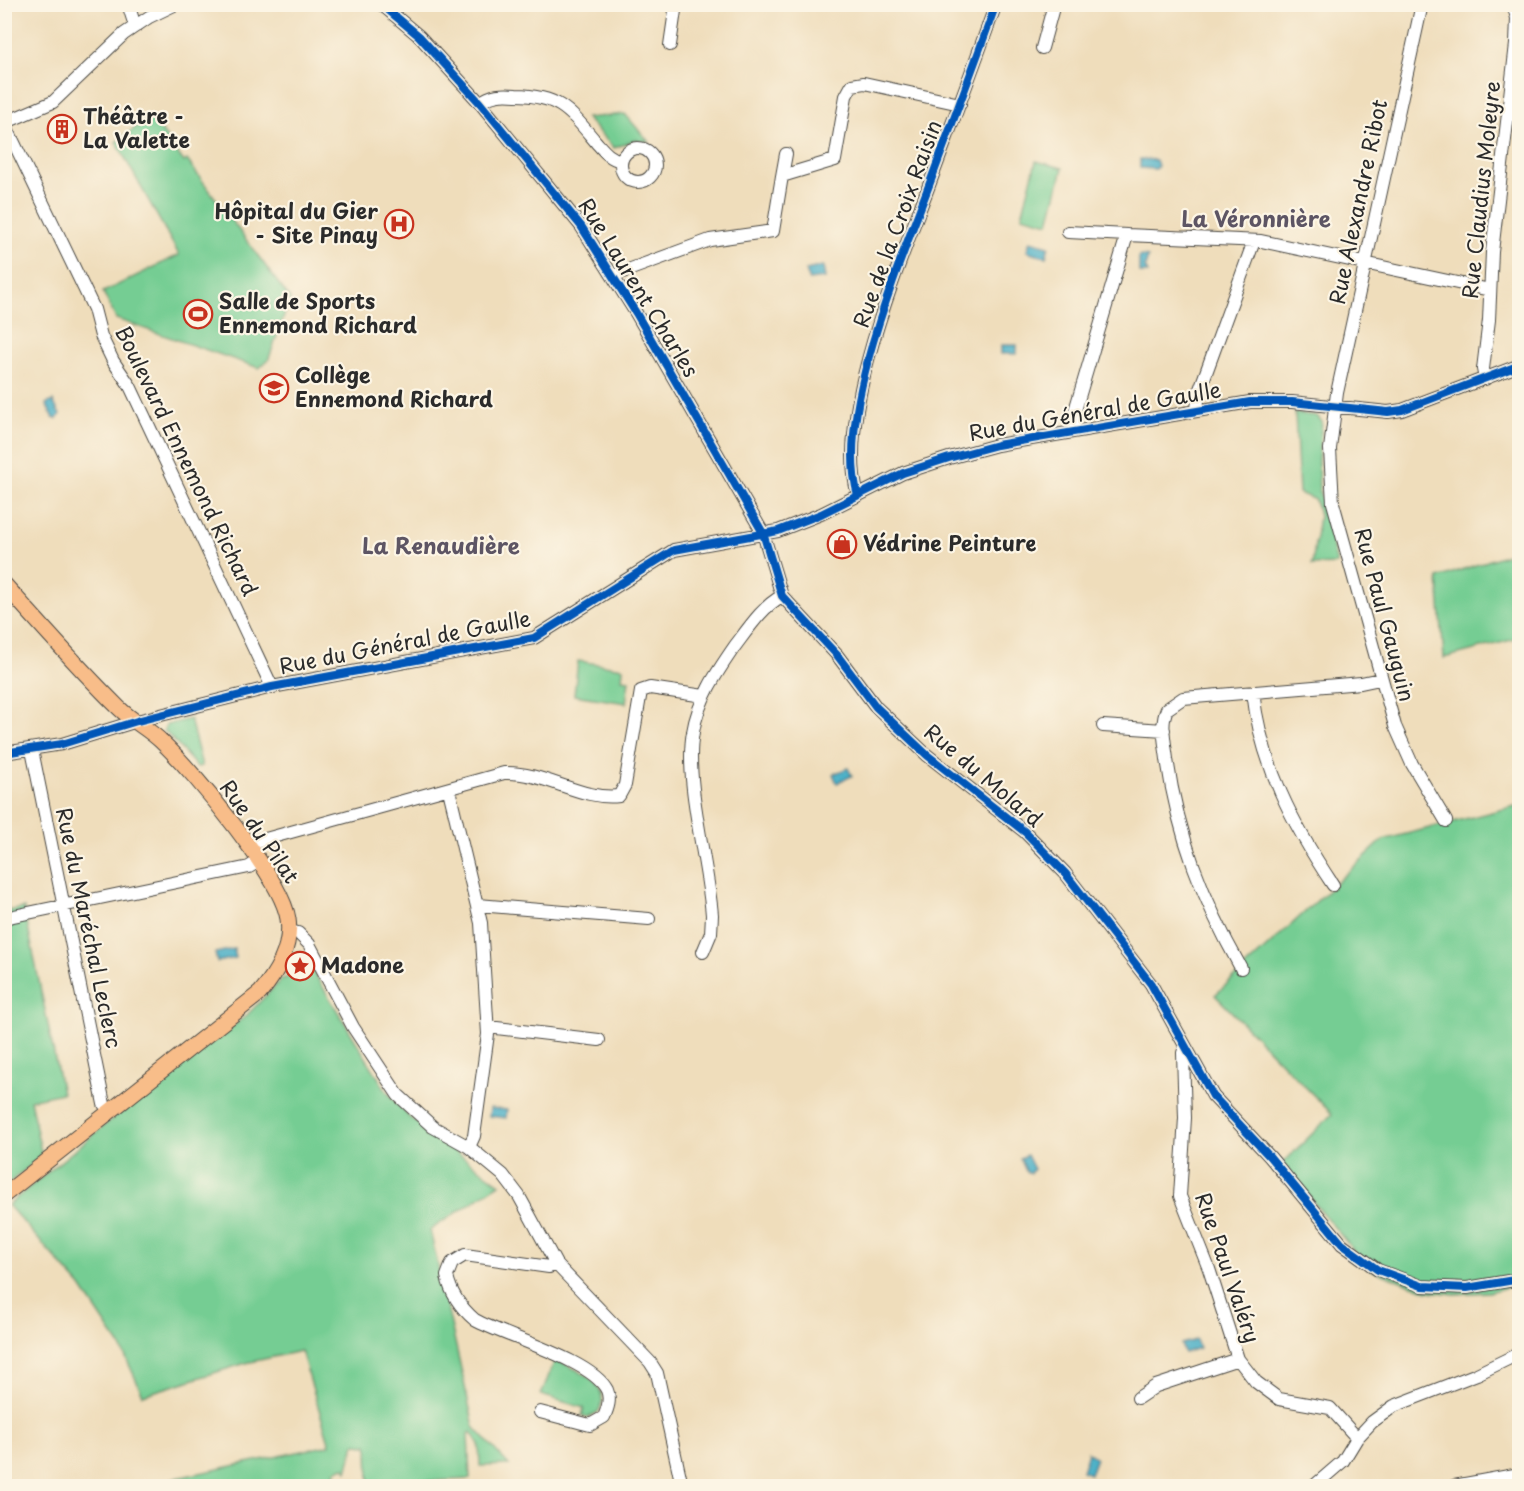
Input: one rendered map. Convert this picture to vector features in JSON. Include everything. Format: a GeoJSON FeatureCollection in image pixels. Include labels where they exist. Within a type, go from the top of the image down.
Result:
{"type":"FeatureCollection","features":[{"type":"Feature","properties":{"kind":"main road","name":"Rue du Pilat"},"geometry":{"type":"LineString","coordinates":[[4,584],[120,710],[137,721],[176,757],[259,861],[283,901],[290,931]]}},
{"type":"Feature","properties":{"kind":"main road"},"geometry":{"type":"LineString","coordinates":[[4,1195],[260,993],[277,969],[290,931]]}},
{"type":"Feature","properties":{"kind":"street"},"geometry":{"type":"LineString","coordinates":[[128,4],[135,26]]}},
{"type":"Feature","properties":{"kind":"street"},"geometry":{"type":"LineString","coordinates":[[5,123],[61,96],[104,51],[135,26],[176,4]]}},
{"type":"Feature","properties":{"kind":"street","name":"Rue Laurent Charles"},"geometry":{"type":"LineString","coordinates":[[381,4],[419,36],[480,103],[567,208],[610,270],[763,533]]}},
{"type":"Feature","properties":{"kind":"street"},"geometry":{"type":"LineString","coordinates":[[670,45],[676,4]]}},
{"type":"Feature","properties":{"kind":"street","name":"Rue de la Croix Raisin"},"geometry":{"type":"LineString","coordinates":[[858,495],[853,465],[855,420],[880,321],[996,4]]}},
{"type":"Feature","properties":{"kind":"street"},"geometry":{"type":"LineString","coordinates":[[1042,48],[1054,4]]}},
{"type":"Feature","properties":{"kind":"street","name":"Rue Alexandre Ribot"},"geometry":{"type":"LineString","coordinates":[[1335,408],[1422,4]]}},
{"type":"Feature","properties":{"kind":"street","name":"Rue Claudius Moleyre"},"geometry":{"type":"LineString","coordinates":[[1485,379],[1483,369],[1497,196],[1516,44],[1517,18],[1513,4]]}},
{"type":"Feature","properties":{"kind":"street"},"geometry":{"type":"LineString","coordinates":[[782,176],[835,160],[848,89],[852,85],[864,83],[960,104]]}},
{"type":"Feature","properties":{"kind":"street"},"geometry":{"type":"LineString","coordinates":[[480,103],[488,97],[500,94],[535,95],[552,99],[568,110],[609,156],[621,161]]}},
{"type":"Feature","properties":{"kind":"street","name":"Boulevard Ennemond Richard"},"geometry":{"type":"LineString","coordinates":[[5,123],[94,309],[101,336],[116,369],[130,386],[272,687]]}},
{"type":"Feature","properties":{"kind":"street"},"geometry":{"type":"LineString","coordinates":[[620,273],[710,240],[772,231],[786,154]]}},
{"type":"Feature","properties":{"kind":"street"},"geometry":{"type":"LineString","coordinates":[[1068,232],[1254,241],[1490,290]]}},
{"type":"Feature","properties":{"kind":"street"},"geometry":{"type":"LineString","coordinates":[[1074,431],[1074,414],[1127,235]]}},
{"type":"Feature","properties":{"kind":"street"},"geometry":{"type":"LineString","coordinates":[[1197,409],[1197,398],[1254,241]]}},
{"type":"Feature","properties":{"kind":"street","name":"Rue du Général de Gaulle"},"geometry":{"type":"LineString","coordinates":[[4,753],[71,742],[137,721],[272,687],[534,638],[546,633],[674,550],[763,533],[800,523],[903,473],[997,445],[1197,409],[1272,401],[1381,412],[1402,410],[1520,365]]}},
{"type":"Feature","properties":{"kind":"street","name":"Rue Paul Gauguin"},"geometry":{"type":"LineString","coordinates":[[1335,408],[1330,468],[1333,503],[1380,679],[1395,726],[1412,764],[1446,821]]}},
{"type":"Feature","properties":{"kind":"street","name":"Rue du Molard"},"geometry":{"type":"LineString","coordinates":[[763,533],[782,596],[837,655],[876,707],[927,755],[1025,832],[1065,873],[1151,984],[1213,1096],[1270,1157],[1342,1244],[1359,1259],[1389,1275],[1422,1286],[1467,1288],[1520,1279]]}},
{"type":"Feature","properties":{"kind":"street"},"geometry":{"type":"LineString","coordinates":[[703,952],[711,933],[712,915],[694,787],[692,742],[704,696],[747,631],[782,596]]}},
{"type":"Feature","properties":{"kind":"street"},"geometry":{"type":"LineString","coordinates":[[1241,968],[1201,890],[1189,856],[1171,784],[1163,717],[1167,709],[1183,698],[1361,683],[1380,679]]}},
{"type":"Feature","properties":{"kind":"street"},"geometry":{"type":"LineString","coordinates":[[249,847],[262,840],[515,773],[555,781],[598,796],[619,796],[625,785],[641,691],[650,688],[704,696]]}},
{"type":"Feature","properties":{"kind":"street"},"geometry":{"type":"LineString","coordinates":[[1253,692],[1260,734],[1285,804],[1304,841],[1333,885]]}},
{"type":"Feature","properties":{"kind":"street"},"geometry":{"type":"LineString","coordinates":[[1103,726],[1151,731],[1164,730]]}},
{"type":"Feature","properties":{"kind":"street","name":"Rue du Maréchal Leclerc"},"geometry":{"type":"LineString","coordinates":[[32,750],[104,1104],[108,1112]]}},
{"type":"Feature","properties":{"kind":"street"},"geometry":{"type":"LineString","coordinates":[[448,789],[478,905],[488,1027],[477,1114],[469,1147]]}},
{"type":"Feature","properties":{"kind":"street"},"geometry":{"type":"LineString","coordinates":[[4,918],[249,867],[259,861]]}},
{"type":"Feature","properties":{"kind":"street"},"geometry":{"type":"LineString","coordinates":[[478,905],[649,919]]}},
{"type":"Feature","properties":{"kind":"street"},"geometry":{"type":"LineString","coordinates":[[290,931],[298,933],[309,944],[353,1027],[398,1095],[433,1127],[469,1147],[503,1175],[519,1196],[556,1264],[654,1367],[682,1486]]}},
{"type":"Feature","properties":{"kind":"street"},"geometry":{"type":"LineString","coordinates":[[488,1027],[599,1040]]}},
{"type":"Feature","properties":{"kind":"street","name":"Rue Paul Valéry"},"geometry":{"type":"LineString","coordinates":[[1185,1047],[1183,1053],[1185,1118],[1179,1179],[1180,1196],[1209,1269],[1238,1359],[1256,1382],[1279,1399],[1330,1408],[1357,1438]]}},
{"type":"Feature","properties":{"kind":"street"},"geometry":{"type":"LineString","coordinates":[[540,1412],[579,1424],[590,1425],[604,1417],[609,1401],[608,1391],[601,1382],[579,1364],[475,1320],[462,1310],[447,1276],[452,1263],[465,1255],[549,1267],[556,1264]]}},
{"type":"Feature","properties":{"kind":"street"},"geometry":{"type":"LineString","coordinates":[[1314,1486],[1343,1461],[1357,1438],[1372,1422],[1394,1406],[1477,1374],[1520,1353]]}},
{"type":"Feature","properties":{"kind":"street","name":"Rue Paul Valéry"},"geometry":{"type":"LineString","coordinates":[[1138,1398],[1155,1386],[1238,1359]]}},
{"type":"Feature","properties":{"kind":"street"},"geometry":{"type":"LineString","coordinates":[[1454,1486],[1520,1474]]}},
{"type":"Feature","properties":{"kind":"green space"},"geometry":{"type":"Polygon","coordinates":[[[625,114],[649,142],[635,140],[614,148],[586,118],[625,114]]]}},
{"type":"Feature","properties":{"kind":"green space"},"geometry":{"type":"Polygon","coordinates":[[[151,116],[184,162],[187,160],[290,299],[268,361],[259,368],[116,319],[103,292],[179,255],[116,142],[151,116]]]}},
{"type":"Feature","properties":{"kind":"green space"},"geometry":{"type":"Polygon","coordinates":[[[1036,161],[1063,168],[1049,223],[1022,216],[1036,161]]]}},
{"type":"Feature","properties":{"kind":"green space"},"geometry":{"type":"Polygon","coordinates":[[[1295,413],[1317,416],[1322,422],[1318,460],[1319,490],[1337,564],[1312,565],[1319,516],[1315,500],[1299,493],[1295,413]]]}},
{"type":"Feature","properties":{"kind":"green space"},"geometry":{"type":"Polygon","coordinates":[[[1519,550],[1519,638],[1444,658],[1438,578],[1519,550]]]}},
{"type":"Feature","properties":{"kind":"green space"},"geometry":{"type":"Polygon","coordinates":[[[578,661],[623,668],[622,679],[629,680],[626,703],[574,695],[578,661]]]}},
{"type":"Feature","properties":{"kind":"green space"},"geometry":{"type":"Polygon","coordinates":[[[190,719],[202,766],[197,767],[164,730],[166,725],[190,719]]]}},
{"type":"Feature","properties":{"kind":"green space"},"geometry":{"type":"Polygon","coordinates":[[[1519,805],[1519,1284],[1489,1292],[1455,1294],[1428,1291],[1369,1269],[1282,1164],[1332,1114],[1215,995],[1383,840],[1519,805]]]}},
{"type":"Feature","properties":{"kind":"green space"},"geometry":{"type":"Polygon","coordinates":[[[5,895],[8,911],[24,908],[62,1093],[30,1100],[42,1156],[5,1186],[5,895]]]}},
{"type":"Feature","properties":{"kind":"green space"},"geometry":{"type":"Polygon","coordinates":[[[297,951],[308,956],[316,976],[387,1092],[410,1118],[500,1184],[430,1230],[474,1427],[509,1465],[480,1466],[479,1444],[471,1432],[468,1434],[470,1479],[369,1484],[368,1445],[355,1444],[347,1471],[344,1467],[335,1471],[339,1486],[139,1486],[330,1445],[301,1351],[246,1363],[143,1395],[122,1349],[81,1287],[8,1205],[162,1078],[246,1016],[282,979],[303,973],[306,967],[300,957],[293,960],[286,973],[284,971],[291,954],[297,951]]]}},
{"type":"Feature","properties":{"kind":"green space"},"geometry":{"type":"Polygon","coordinates":[[[555,1360],[582,1373],[597,1386],[602,1402],[598,1412],[589,1417],[582,1416],[584,1408],[541,1395],[555,1360]]]}},
{"type":"Feature","properties":{"kind":"water"},"geometry":{"type":"Polygon","coordinates":[[[1140,159],[1156,160],[1158,166],[1156,169],[1140,168],[1140,159]]]}},
{"type":"Feature","properties":{"kind":"water"},"geometry":{"type":"Polygon","coordinates":[[[1030,241],[1049,246],[1046,257],[1027,251],[1030,241]]]}},
{"type":"Feature","properties":{"kind":"water"},"geometry":{"type":"Polygon","coordinates":[[[1139,256],[1148,257],[1145,267],[1148,273],[1139,273],[1139,256]]]}},
{"type":"Feature","properties":{"kind":"water"},"geometry":{"type":"Polygon","coordinates":[[[823,266],[825,278],[809,280],[806,270],[823,266]]]}},
{"type":"Feature","properties":{"kind":"water"},"geometry":{"type":"Polygon","coordinates":[[[1001,345],[1017,345],[1017,354],[1001,354],[1001,345]]]}},
{"type":"Feature","properties":{"kind":"water"},"geometry":{"type":"Polygon","coordinates":[[[53,401],[60,415],[57,419],[53,418],[46,404],[53,401]]]}},
{"type":"Feature","properties":{"kind":"water"},"geometry":{"type":"Polygon","coordinates":[[[848,768],[852,776],[837,783],[833,774],[848,768]]]}},
{"type":"Feature","properties":{"kind":"water"},"geometry":{"type":"Polygon","coordinates":[[[234,949],[236,958],[217,962],[215,953],[234,949]]]}},
{"type":"Feature","properties":{"kind":"water"},"geometry":{"type":"Polygon","coordinates":[[[490,1108],[507,1110],[506,1118],[489,1116],[490,1108]]]}},
{"type":"Feature","properties":{"kind":"water"},"geometry":{"type":"Polygon","coordinates":[[[1027,1155],[1034,1169],[1030,1173],[1027,1173],[1020,1158],[1027,1155]]]}},
{"type":"Feature","properties":{"kind":"water"},"geometry":{"type":"Polygon","coordinates":[[[1196,1340],[1199,1348],[1184,1353],[1181,1344],[1196,1340]]]}},
{"type":"Feature","properties":{"kind":"water"},"geometry":{"type":"Polygon","coordinates":[[[1088,1452],[1096,1458],[1090,1474],[1082,1471],[1088,1452]]]}},
{"type":"Feature","properties":{"kind":"cycle path"},"geometry":{"type":"LineString","coordinates":[[381,4],[419,36],[480,103],[581,226],[636,313],[763,533],[782,596],[837,655],[876,707],[927,755],[1025,832],[1065,873],[1151,984],[1213,1096],[1270,1157],[1342,1244],[1378,1270],[1422,1286],[1467,1288],[1520,1279]]}},
{"type":"Feature","properties":{"kind":"cycle path"},"geometry":{"type":"LineString","coordinates":[[858,495],[853,461],[855,423],[863,380],[875,336],[904,251],[996,4]]}},
{"type":"Feature","properties":{"kind":"cycle path"},"geometry":{"type":"LineString","coordinates":[[4,753],[62,744],[137,721],[272,687],[534,638],[674,550],[778,531],[821,514],[903,473],[997,445],[1250,402],[1292,402],[1388,412],[1402,410],[1520,365]]}},
{"type":"Feature","properties":{"kind":"place","name":"Théâtre - La Valette"},"geometry":{"type":"Point","coordinates":[62,129]}},
{"type":"Feature","properties":{"kind":"place","name":"Hôpital du Gier - Site Pinay"},"geometry":{"type":"Point","coordinates":[399,224]}},
{"type":"Feature","properties":{"kind":"place","name":"Salle de Sports Ennemond Richard"},"geometry":{"type":"Point","coordinates":[198,314]}},
{"type":"Feature","properties":{"kind":"place","name":"Collège Ennemond Richard"},"geometry":{"type":"Point","coordinates":[274,388]}},
{"type":"Feature","properties":{"kind":"place","name":"Védrine Peinture"},"geometry":{"type":"Point","coordinates":[842,544]}},
{"type":"Feature","properties":{"kind":"place","name":"Madone"},"geometry":{"type":"Point","coordinates":[300,966]}},
{"type":"Feature","properties":{"kind":"district","name":"La Véronnière"},"geometry":{"type":"Point","coordinates":[1256,219]}},
{"type":"Feature","properties":{"kind":"district","name":"La Renaudière"},"geometry":{"type":"Point","coordinates":[441,546]}}]}
